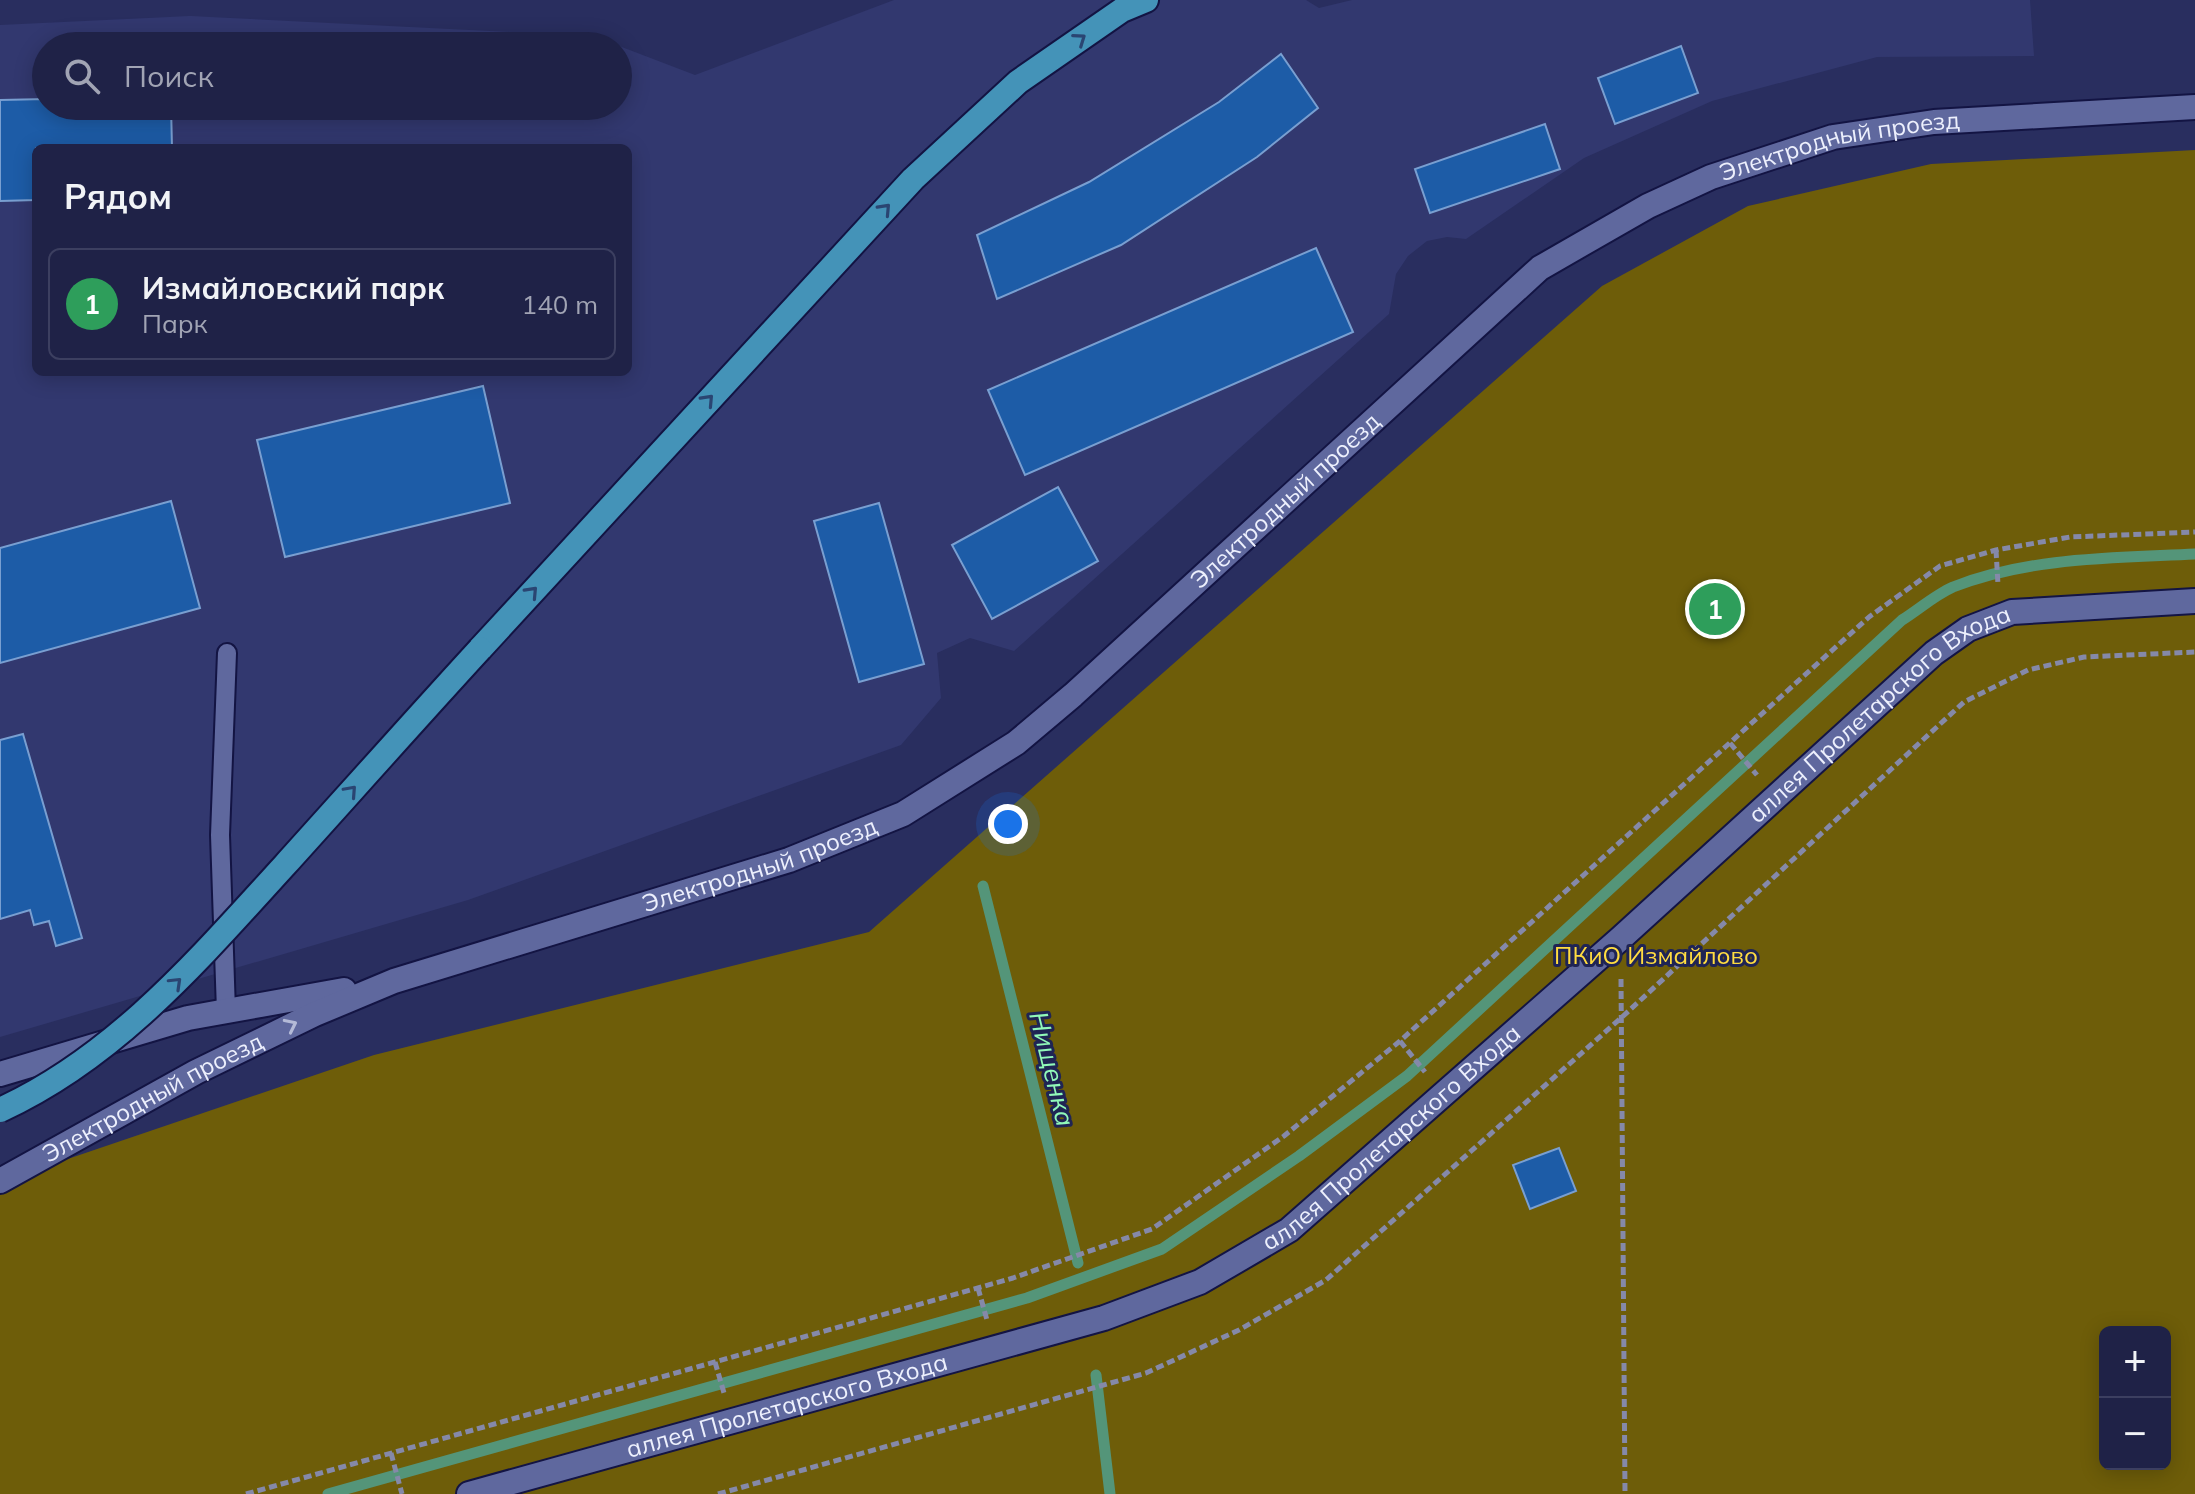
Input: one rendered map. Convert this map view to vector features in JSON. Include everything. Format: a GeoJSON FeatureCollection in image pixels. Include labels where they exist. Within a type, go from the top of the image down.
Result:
{"type":"FeatureCollection","features":[{"type":"Feature","properties":{"kind":"main road"},"geometry":{"type":"LineString","coordinates":[[0,1110],[23,1099],[135,1023],[189,970],[913,179],[1018,82],[1122,10],[1146,0]]}},
{"type":"Feature","properties":{"kind":"street","name":"Электродный проезд"},"geometry":{"type":"LineString","coordinates":[[0,1181],[196,1072],[315,1014],[394,981],[802,855],[903,814],[964,778],[1016,743],[1073,695],[1540,268],[1648,206],[1711,177],[1833,137],[1934,122],[2195,107]]}},
{"type":"Feature","properties":{"kind":"street","name":"аллея Пролетарского Входа"},"geometry":{"type":"LineString","coordinates":[[469,1494],[1104,1318],[1200,1282],[1289,1230],[1621,938],[1934,653],[1968,629],[2012,612],[2195,601]]}},
{"type":"Feature","properties":{"kind":"street","name":"Электродный проезд"},"geometry":{"type":"LineString","coordinates":[[0,1074],[188,1018],[394,981]]}},
{"type":"Feature","properties":{"kind":"lane"},"geometry":{"type":"LineString","coordinates":[[226,1011],[220,835],[227,653]]}},
{"type":"Feature","properties":{"kind":"path"},"geometry":{"type":"LineString","coordinates":[[246,1494],[978,1288],[1152,1229],[1284,1136],[1400,1041],[1880,609],[1940,566],[1996,550],[2070,537],[2195,532]]}},
{"type":"Feature","properties":{"kind":"path"},"geometry":{"type":"LineString","coordinates":[[1996,550],[1998,583]]}},
{"type":"Feature","properties":{"kind":"path"},"geometry":{"type":"LineString","coordinates":[[718,1494],[1121,1381],[1146,1373],[1239,1330],[1326,1280],[1621,1018],[1964,702],[2028,670],[2084,657],[2195,652]]}},
{"type":"Feature","properties":{"kind":"path"},"geometry":{"type":"LineString","coordinates":[[1730,742],[1752,770]]}},
{"type":"Feature","properties":{"kind":"path"},"geometry":{"type":"LineString","coordinates":[[1621,938],[1625,1494]]}},
{"type":"Feature","properties":{"kind":"path"},"geometry":{"type":"LineString","coordinates":[[1400,1041],[1421,1069]]}},
{"type":"Feature","properties":{"kind":"path"},"geometry":{"type":"LineString","coordinates":[[978,1288],[987,1319]]}},
{"type":"Feature","properties":{"kind":"path"},"geometry":{"type":"LineString","coordinates":[[715,1362],[724,1393]]}},
{"type":"Feature","properties":{"kind":"path"},"geometry":{"type":"LineString","coordinates":[[391,1453],[402,1494]]}},
{"type":"Feature","properties":{"kind":"shaded area"},"geometry":{"type":"Polygon","coordinates":[[[894,0],[1306,0],[1319,8],[1352,0],[2030,0],[2034,56],[1877,57],[1712,101],[1584,158],[1466,239],[1447,237],[1427,241],[1408,256],[1396,274],[1389,314],[1014,651],[970,638],[937,653],[941,698],[901,745],[468,900],[0,1037],[0,25],[190,16],[512,32],[32,32],[32,120],[632,120],[632,51],[695,75],[894,0]]]}},
{"type":"Feature","properties":{"kind":"green space","name":"ПКиО Измайлово"},"geometry":{"type":"Polygon","coordinates":[[[2195,150],[2195,1494],[0,1494],[0,1182],[374,1055],[869,932],[1602,286],[1748,206],[1931,164],[2195,150]]]}},
{"type":"Feature","properties":{"kind":"building"},"geometry":{"type":"Polygon","coordinates":[[[1681,46],[1698,93],[1615,124],[1598,78],[1681,46]]]}},
{"type":"Feature","properties":{"kind":"building"},"geometry":{"type":"Polygon","coordinates":[[[1281,54],[1318,108],[1257,157],[1121,245],[997,299],[977,235],[1089,182],[1219,102],[1281,54]]]}},
{"type":"Feature","properties":{"kind":"building"},"geometry":{"type":"Polygon","coordinates":[[[32,99],[32,120],[171,120],[172,144],[32,144],[32,200],[0,201],[0,100],[32,99]]]}},
{"type":"Feature","properties":{"kind":"building"},"geometry":{"type":"Polygon","coordinates":[[[1545,124],[1560,169],[1430,213],[1415,169],[1545,124]]]}},
{"type":"Feature","properties":{"kind":"building"},"geometry":{"type":"Polygon","coordinates":[[[1316,248],[1353,332],[1025,475],[988,390],[1316,248]]]}},
{"type":"Feature","properties":{"kind":"building"},"geometry":{"type":"Polygon","coordinates":[[[483,386],[510,503],[285,557],[257,440],[483,386]]]}},
{"type":"Feature","properties":{"kind":"building"},"geometry":{"type":"Polygon","coordinates":[[[1058,487],[1098,561],[992,619],[952,545],[1058,487]]]}},
{"type":"Feature","properties":{"kind":"building"},"geometry":{"type":"Polygon","coordinates":[[[171,501],[200,608],[0,663],[0,548],[171,501]]]}},
{"type":"Feature","properties":{"kind":"building"},"geometry":{"type":"Polygon","coordinates":[[[879,503],[924,664],[859,682],[814,521],[879,503]]]}},
{"type":"Feature","properties":{"kind":"building"},"geometry":{"type":"Polygon","coordinates":[[[23,734],[82,938],[56,946],[49,921],[34,925],[30,910],[0,919],[0,740],[23,734]]]}},
{"type":"Feature","properties":{"kind":"building"},"geometry":{"type":"Polygon","coordinates":[[[1559,1148],[1576,1191],[1530,1209],[1513,1165],[1559,1148]]]}},
{"type":"Feature","properties":{"kind":"waterway"},"geometry":{"type":"LineString","coordinates":[[328,1494],[1027,1298],[1162,1249],[1299,1156],[1407,1076],[1902,620],[1933,598],[1982,577],[2042,564],[2195,554]]}},
{"type":"Feature","properties":{"kind":"waterway","name":"Нищенка"},"geometry":{"type":"LineString","coordinates":[[983,886],[1078,1263]]}},
{"type":"Feature","properties":{"kind":"waterway","name":"Нищенка"},"geometry":{"type":"LineString","coordinates":[[1096,1375],[1110,1494]]}},
{"type":"Feature","properties":{"kind":"place","name":"Измайловский парк"},"geometry":{"type":"Point","coordinates":[1715,609]}}]}
